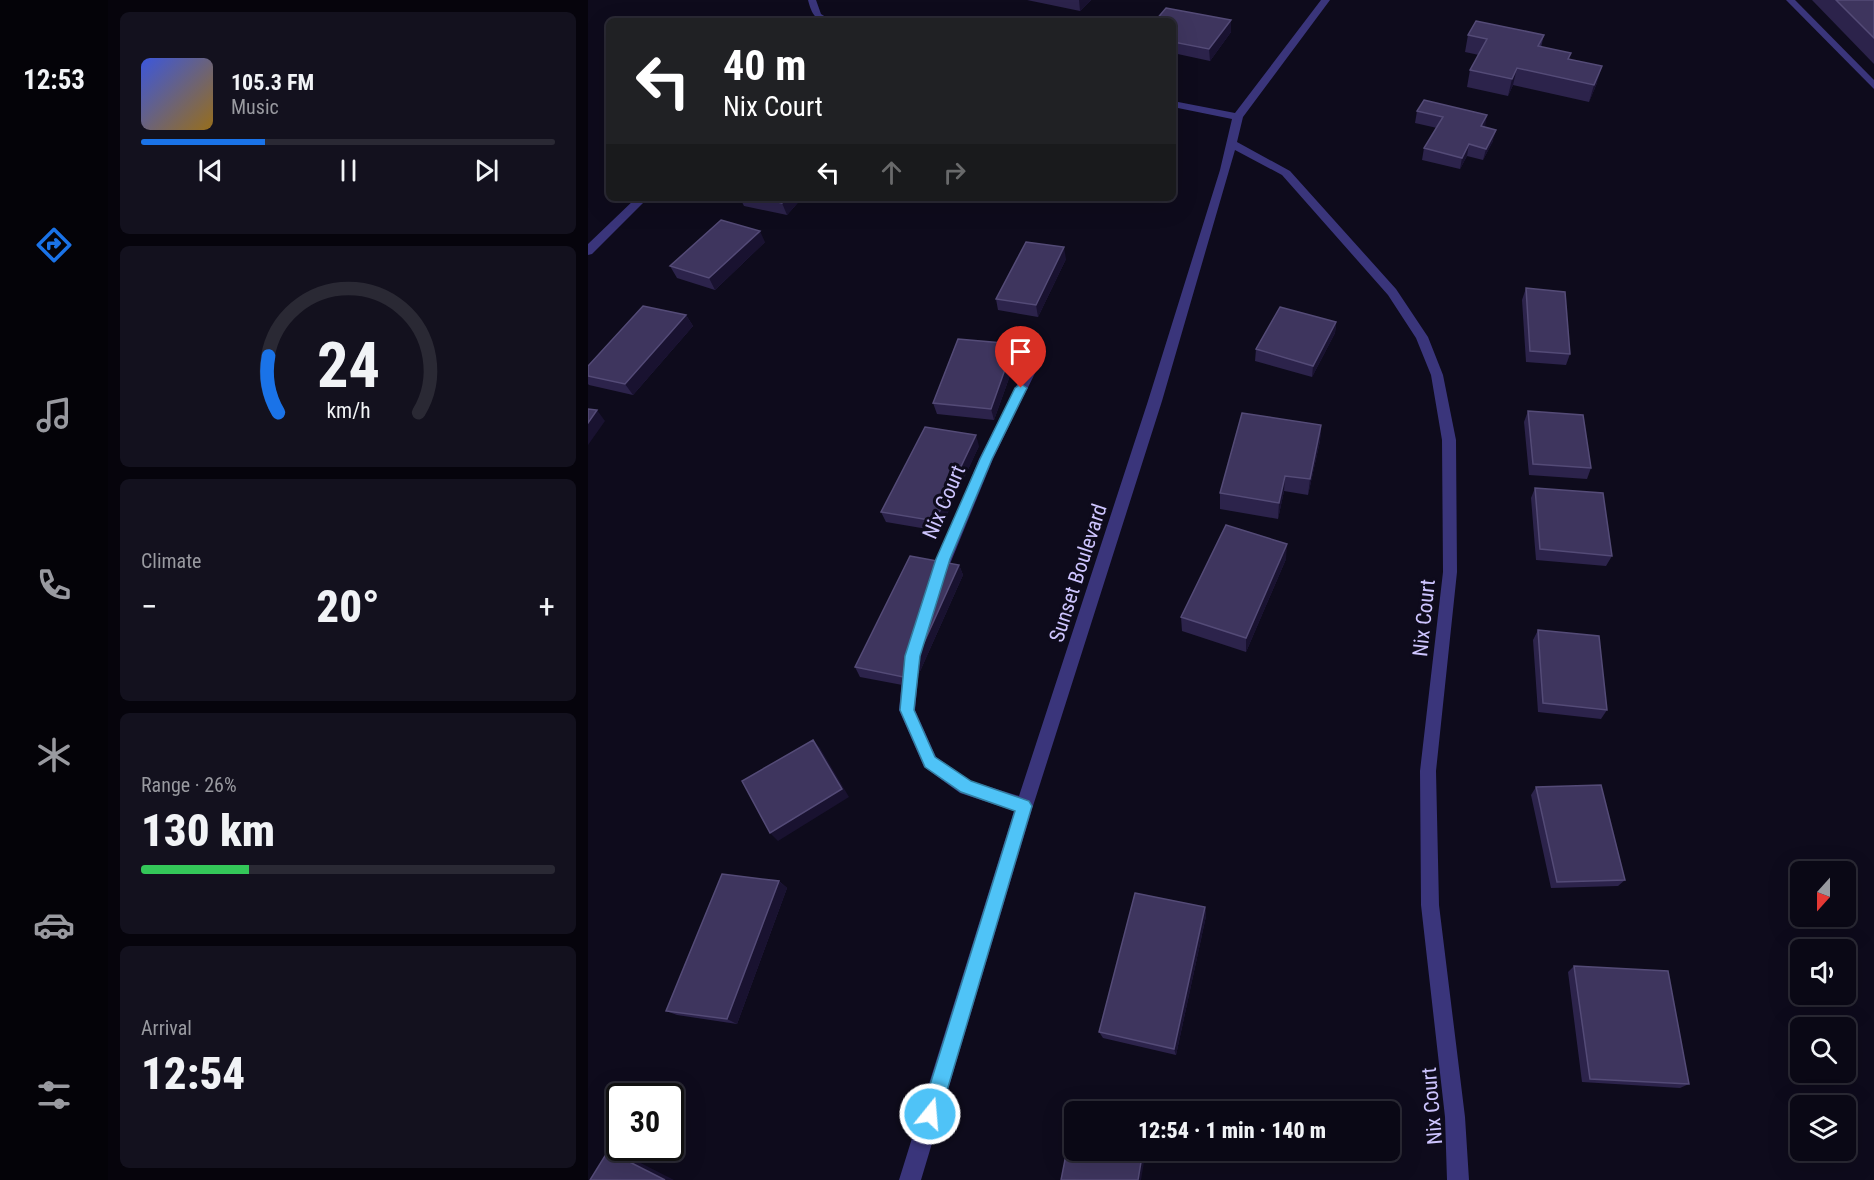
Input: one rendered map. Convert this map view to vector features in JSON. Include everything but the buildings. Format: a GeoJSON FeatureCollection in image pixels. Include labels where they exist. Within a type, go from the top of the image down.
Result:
{"type":"FeatureCollection","features":[{"type":"Feature","properties":{"kind":"street"},"geometry":{"type":"LineString","coordinates":[[812,0],[815,18]]}},
{"type":"Feature","properties":{"kind":"street","name":"Sunset Boulevard"},"geometry":{"type":"LineString","coordinates":[[910,1180],[1024,806],[1155,401],[1232,144],[1238,117],[1326,0]]}},
{"type":"Feature","properties":{"kind":"street"},"geometry":{"type":"LineString","coordinates":[[1790,0],[1874,86]]}},
{"type":"Feature","properties":{"kind":"street"},"geometry":{"type":"LineString","coordinates":[[1176,105],[1238,117]]}},
{"type":"Feature","properties":{"kind":"street","name":"Nix Court"},"geometry":{"type":"LineString","coordinates":[[1232,144],[1286,173],[1392,292],[1422,337],[1437,375],[1449,440],[1450,572],[1428,771],[1430,905],[1455,1117],[1458,1180]]}},
{"type":"Feature","properties":{"kind":"street"},"geometry":{"type":"LineString","coordinates":[[588,251],[639,201]]}},
{"type":"Feature","properties":{"kind":"street","name":"Nix Court"},"geometry":{"type":"LineString","coordinates":[[933,591],[943,559],[986,459],[1030,371]]}},
{"type":"Feature","properties":{"kind":"street"},"geometry":{"type":"LineString","coordinates":[[912,656],[907,710],[930,762],[966,787],[1024,806]]}},
{"type":"Feature","properties":{"kind":"route"},"geometry":{"type":"LineString","coordinates":[[930,1114],[1024,806],[966,787],[930,762],[907,710],[912,656],[943,559],[986,459],[1021,388]]}}]}
